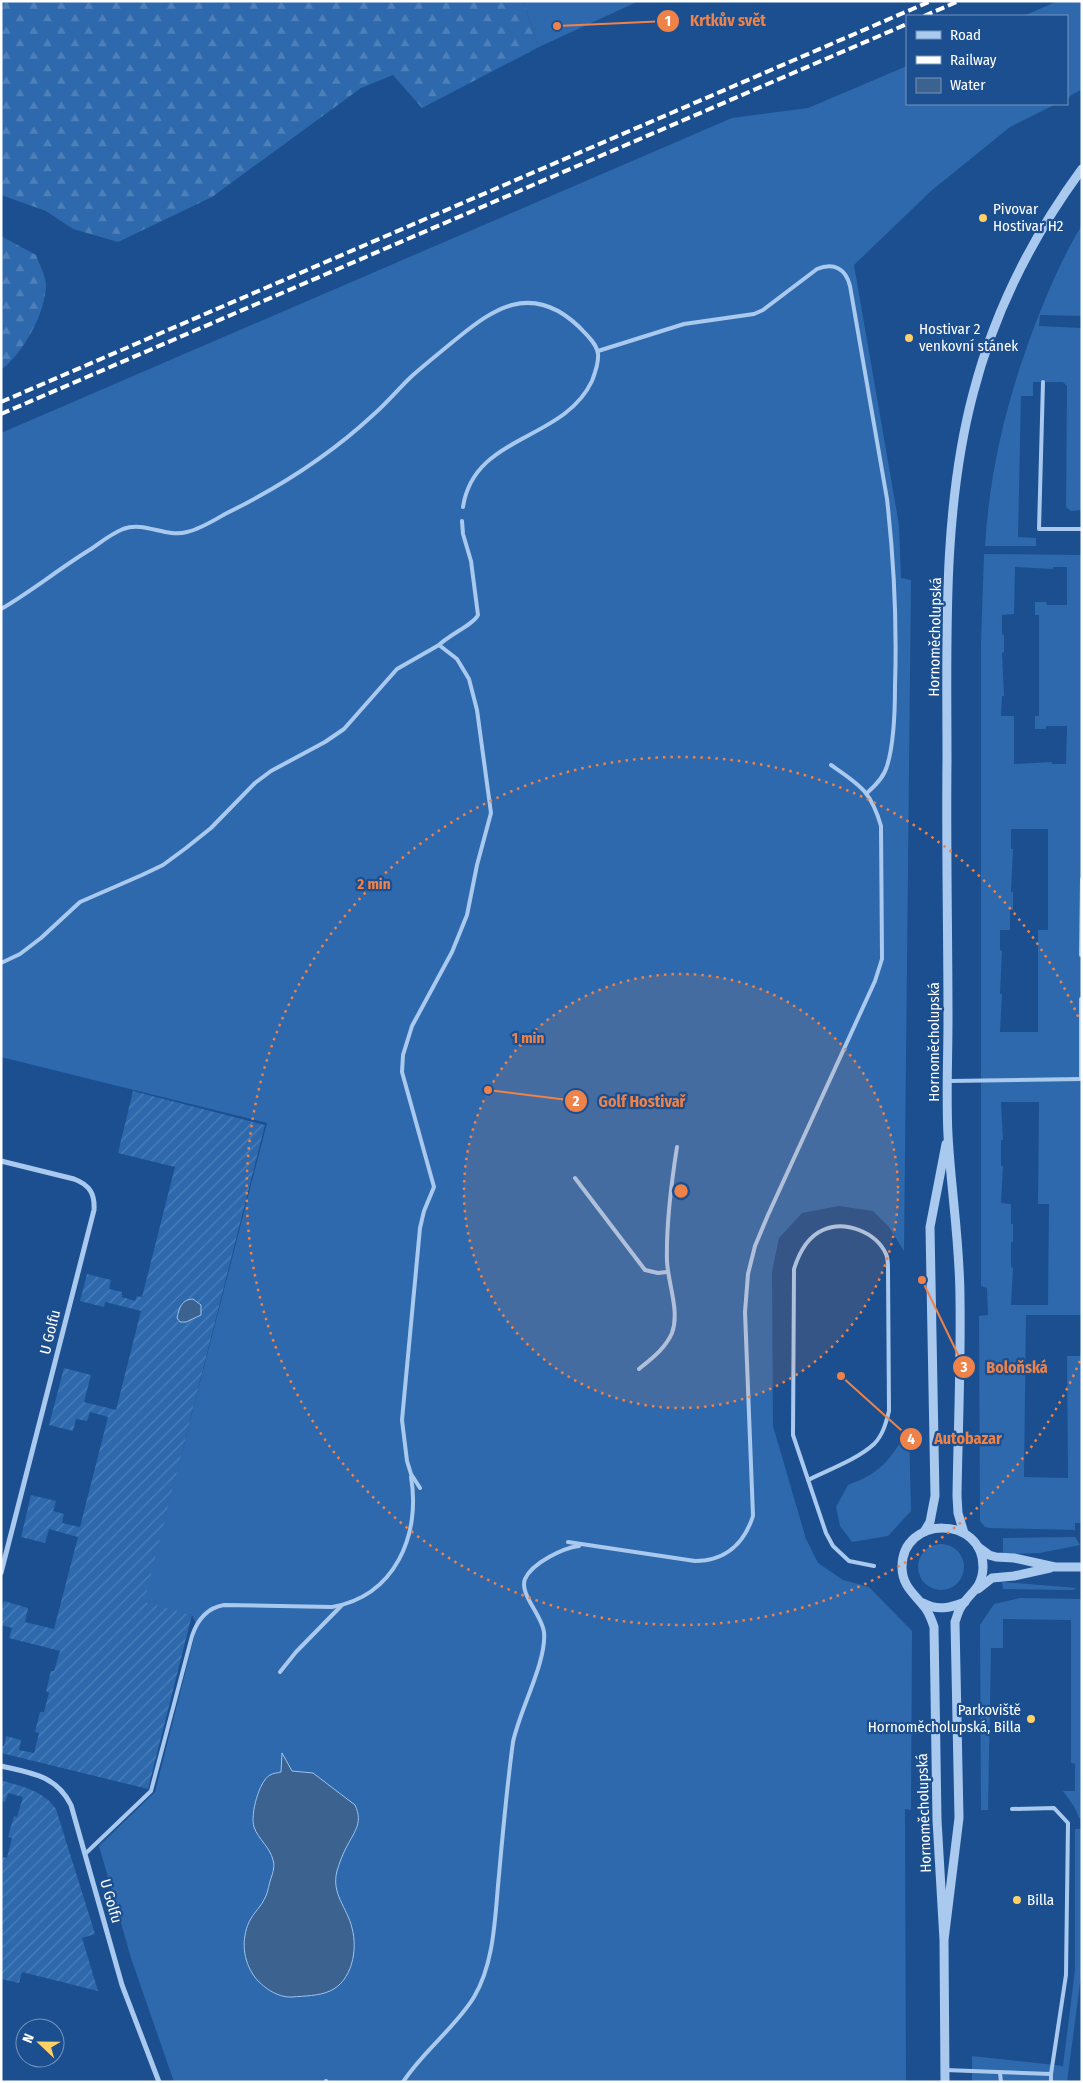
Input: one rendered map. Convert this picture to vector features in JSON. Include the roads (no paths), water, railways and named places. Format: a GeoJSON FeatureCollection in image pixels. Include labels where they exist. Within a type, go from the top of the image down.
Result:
{"type":"FeatureCollection","features":[{"type":"Feature","properties":{"kind":"street","name":"Hornoměcholupská"},"geometry":{"type":"LineString","coordinates":[[944,1940],[959,1818],[955,1622],[960,1608],[974,1593],[980,1582],[983,1568],[981,1555],[960,1526],[958,1496],[960,1297],[957,1228],[948,1134],[948,616],[951,537],[957,478],[971,399],[991,335],[1016,275],[1040,231],[1082,169]]}},
{"type":"Feature","properties":{"kind":"street","name":"Hornoměcholupská"},"geometry":{"type":"LineString","coordinates":[[945,2082],[944,1940],[936,1820],[934,1627],[926,1610],[906,1585],[902,1566],[908,1546],[924,1532],[930,1522],[935,1496],[930,1227],[948,1134]]}},
{"type":"Feature","properties":{"kind":"street","name":"U Golfu"},"geometry":{"type":"LineString","coordinates":[[1,1161],[84,1183],[91,1190],[95,1200],[1,1573]]}},
{"type":"Feature","properties":{"kind":"street"},"geometry":{"type":"LineString","coordinates":[[924,1532],[937,1528],[951,1528],[964,1533]]}},
{"type":"Feature","properties":{"kind":"street"},"geometry":{"type":"LineString","coordinates":[[974,1543],[983,1552],[996,1557],[1014,1558],[1055,1567],[1082,1567]]}},
{"type":"Feature","properties":{"kind":"street"},"geometry":{"type":"LineString","coordinates":[[974,1593],[992,1578],[1014,1576],[1055,1567]]}},
{"type":"Feature","properties":{"kind":"street"},"geometry":{"type":"LineString","coordinates":[[917,1600],[928,1606],[941,1608],[954,1607],[965,1602]]}},
{"type":"Feature","properties":{"kind":"street","name":"U Golfu"},"geometry":{"type":"LineString","coordinates":[[1,1766],[42,1777],[59,1786],[71,1805],[122,1985],[159,2082]]}},
{"type":"Feature","properties":{"kind":"lane"},"geometry":{"type":"LineString","coordinates":[[598,351],[684,324],[754,314],[824,266],[835,266],[845,274],[850,286],[887,500],[891,531],[896,641],[895,714],[888,765],[881,778],[867,793]]}},
{"type":"Feature","properties":{"kind":"lane"},"geometry":{"type":"LineString","coordinates":[[1,609],[29,592],[80,555],[123,529],[142,526],[161,532],[180,534],[194,530],[256,499],[318,459],[373,416],[413,375],[446,347],[474,326],[509,305],[536,302],[560,311],[579,327],[596,346],[598,351],[597,366],[593,378],[578,402],[556,420],[503,449],[486,461],[469,486],[462,507]]}},
{"type":"Feature","properties":{"kind":"lane"},"geometry":{"type":"LineString","coordinates":[[1043,382],[1039,529],[1082,529]]}},
{"type":"Feature","properties":{"kind":"lane"},"geometry":{"type":"LineString","coordinates":[[1,962],[20,954],[80,902],[163,865],[211,828],[255,783],[271,771],[325,742],[344,729],[398,669],[472,623],[478,615],[471,562],[462,521]]}},
{"type":"Feature","properties":{"kind":"lane"},"geometry":{"type":"LineString","coordinates":[[85,1854],[151,1791],[192,1636],[204,1615],[217,1606],[233,1604],[297,1607],[342,1605],[376,1588],[395,1566],[408,1543],[413,1518],[413,1490],[403,1443],[403,1395],[420,1228],[424,1211],[434,1187],[405,1085],[402,1072],[403,1055],[412,1026],[452,952],[461,931],[491,813],[477,710],[468,679],[457,659],[439,645]]}},
{"type":"Feature","properties":{"kind":"lane"},"geometry":{"type":"LineString","coordinates":[[568,1542],[696,1561],[708,1561],[719,1558],[737,1546],[749,1527],[754,1505],[745,1312],[748,1274],[755,1246],[768,1215],[876,981],[882,959],[881,826],[875,806],[867,793],[854,780],[831,765]]}},
{"type":"Feature","properties":{"kind":"lane"},"geometry":{"type":"LineString","coordinates":[[1080,956],[1082,879]]}},
{"type":"Feature","properties":{"kind":"lane"},"geometry":{"type":"LineString","coordinates":[[949,1081],[1081,1079],[1081,999]]}},
{"type":"Feature","properties":{"kind":"lane"},"geometry":{"type":"LineString","coordinates":[[638,1369],[662,1348],[672,1332],[675,1320],[667,1272],[670,1191],[677,1147]]}},
{"type":"Feature","properties":{"kind":"lane"},"geometry":{"type":"LineString","coordinates":[[575,1178],[645,1270],[658,1273],[667,1272]]}},
{"type":"Feature","properties":{"kind":"lane"},"geometry":{"type":"LineString","coordinates":[[808,1480],[862,1452],[875,1443],[885,1427],[890,1412],[888,1269],[886,1254],[877,1242],[866,1233],[851,1227],[836,1226],[822,1230],[809,1240],[799,1253],[794,1269],[793,1435],[808,1480],[828,1538],[833,1546],[849,1561],[874,1566]]}},
{"type":"Feature","properties":{"kind":"lane"},"geometry":{"type":"LineString","coordinates":[[411,1474],[420,1488]]}},
{"type":"Feature","properties":{"kind":"lane"},"geometry":{"type":"LineString","coordinates":[[403,2082],[419,2060],[468,2007],[480,1986],[487,1964],[494,1929],[513,1742],[517,1723],[543,1647],[542,1624],[526,1592],[524,1582],[534,1568],[553,1555],[572,1547],[588,1545]]}},
{"type":"Feature","properties":{"kind":"lane"},"geometry":{"type":"LineString","coordinates":[[280,1672],[296,1652],[342,1605]]}},
{"type":"Feature","properties":{"kind":"lane"},"geometry":{"type":"LineString","coordinates":[[1012,1809],[1054,1808],[1068,1822],[1066,1975],[1051,2082]]}},
{"type":"Feature","properties":{"kind":"lane"},"geometry":{"type":"LineString","coordinates":[[945,2070],[1051,2074]]}},
{"type":"Feature","properties":{"kind":"lane"},"geometry":{"type":"LineString","coordinates":[[1000,2073],[1001,2082]]}},
{"type":"Feature","properties":{"kind":"water"},"geometry":{"type":"Polygon","coordinates":[[[189,1299],[193,1299],[201,1305],[201,1315],[186,1322],[180,1322],[177,1318],[182,1305],[189,1299]]]}},
{"type":"Feature","properties":{"kind":"water"},"geometry":{"type":"Polygon","coordinates":[[[282,1753],[292,1771],[313,1773],[355,1805],[358,1818],[358,1823],[337,1871],[336,1879],[338,1894],[350,1920],[354,1937],[352,1964],[344,1980],[330,1991],[292,1997],[276,1994],[257,1980],[250,1970],[244,1950],[246,1929],[266,1896],[274,1867],[274,1862],[267,1847],[254,1827],[254,1807],[266,1778],[271,1774],[281,1772],[282,1753]]]}},
{"type":"Feature","properties":{"kind":"railway"},"geometry":{"type":"LineString","coordinates":[[1,402],[931,1]]}},
{"type":"Feature","properties":{"kind":"railway"},"geometry":{"type":"LineString","coordinates":[[926,15],[959,1]]}},
{"type":"Feature","properties":{"kind":"railway"},"geometry":{"type":"LineString","coordinates":[[1,414],[906,24]]}},
{"type":"Feature","properties":{"kind":"place","name":"Krtkův svět"},"geometry":{"type":"Point","coordinates":[557,26]}},
{"type":"Feature","properties":{"kind":"place","name":"Pivovar Hostivar H2"},"geometry":{"type":"Point","coordinates":[983,218]}},
{"type":"Feature","properties":{"kind":"place","name":"Hostivar 2 venkovní stánek"},"geometry":{"type":"Point","coordinates":[909,338]}},
{"type":"Feature","properties":{"kind":"place","name":"Golf Hostivař"},"geometry":{"type":"Point","coordinates":[488,1090]}},
{"type":"Feature","properties":{"kind":"place","name":"Boloňská"},"geometry":{"type":"Point","coordinates":[922,1280]}},
{"type":"Feature","properties":{"kind":"place","name":"Autobazar"},"geometry":{"type":"Point","coordinates":[841,1376]}},
{"type":"Feature","properties":{"kind":"place","name":"Parkoviště Hornoměcholupská, Billa"},"geometry":{"type":"Point","coordinates":[1031,1719]}},
{"type":"Feature","properties":{"kind":"place","name":"Billa"},"geometry":{"type":"Point","coordinates":[1017,1900]}}]}
